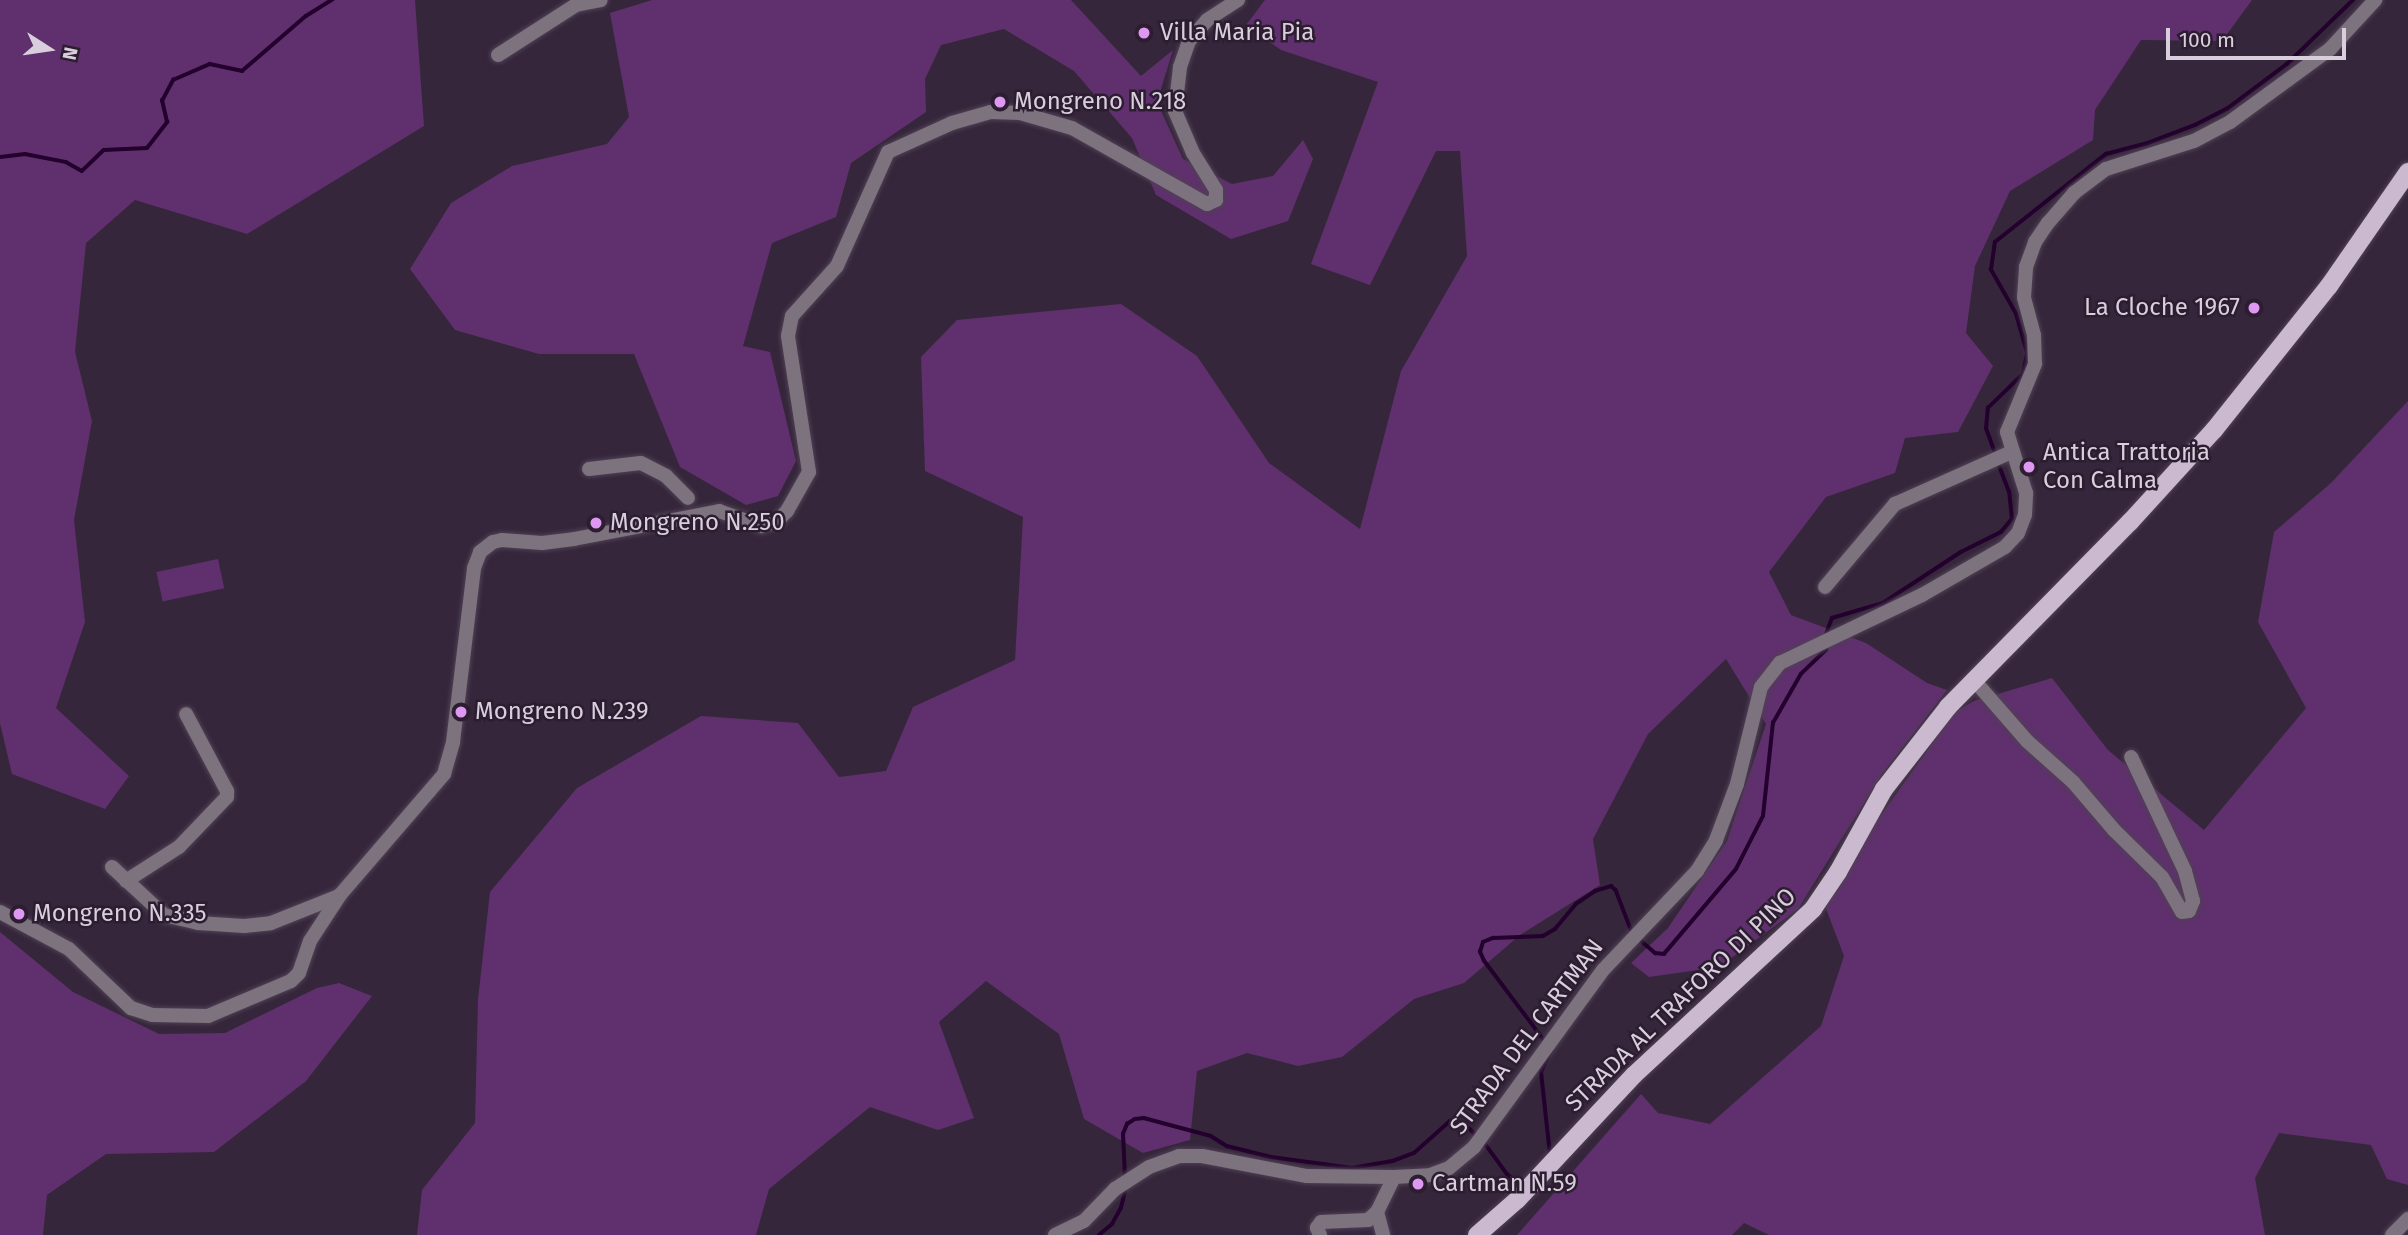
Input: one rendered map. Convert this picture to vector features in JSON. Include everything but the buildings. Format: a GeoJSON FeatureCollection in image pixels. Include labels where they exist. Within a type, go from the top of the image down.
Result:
{"type":"FeatureCollection","features":[{"type":"Feature","properties":{"kind":"main road","name":"STRADA AL TRAFORO DI PINO"},"geometry":{"type":"LineString","coordinates":[[1477,1235],[1517,1200],[1674,1036],[1813,909],[1838,872],[1884,789],[1940,717],[1973,679],[2122,531],[2214,430],[2329,286],[2408,172]]}},
{"type":"Feature","properties":{"kind":"street"},"geometry":{"type":"LineString","coordinates":[[498,55],[576,5],[601,0]]}},
{"type":"Feature","properties":{"kind":"street"},"geometry":{"type":"LineString","coordinates":[[0,912],[69,949],[131,1008],[152,1015],[208,1016],[290,981],[299,972],[310,941],[341,895],[435,787],[447,765],[453,742],[474,568],[480,552],[493,542],[502,540],[542,543],[575,539],[719,512],[761,526],[777,521],[788,511],[809,472],[788,336],[792,316],[837,266],[888,152],[952,123],[991,112],[1020,113],[1072,128],[1207,204],[1216,200],[1216,190],[1193,153],[1175,111],[1180,67],[1189,41],[1207,20],[1238,0]]}},
{"type":"Feature","properties":{"kind":"street"},"geometry":{"type":"LineString","coordinates":[[1825,587],[1895,504],[2009,453],[2007,432],[2035,364],[2034,335],[2024,298],[2026,267],[2035,242],[2074,193],[2106,169],[2194,141],[2230,122],[2330,49],[2375,0]]}},
{"type":"Feature","properties":{"kind":"street","name":"STRADA DEL CARTMAN"},"geometry":{"type":"LineString","coordinates":[[1055,1235],[1084,1222],[1115,1189],[1149,1167],[1179,1156],[1202,1156],[1307,1176],[1430,1175],[1449,1168],[1474,1147],[1561,1026],[1626,944],[1656,919],[1697,871],[1716,840],[1737,784],[1762,687],[1780,663],[1881,617],[2005,547],[2021,524],[2026,493],[2009,453]]}},
{"type":"Feature","properties":{"kind":"street"},"geometry":{"type":"LineString","coordinates":[[589,469],[640,463],[666,476],[706,514]]}},
{"type":"Feature","properties":{"kind":"street"},"geometry":{"type":"LineString","coordinates":[[1973,679],[2027,741],[2073,782],[2162,877],[2182,912],[2189,911],[2193,901],[2185,872],[2131,757]]}},
{"type":"Feature","properties":{"kind":"street"},"geometry":{"type":"LineString","coordinates":[[126,881],[179,847],[227,797],[228,791],[186,714]]}},
{"type":"Feature","properties":{"kind":"street"},"geometry":{"type":"LineString","coordinates":[[112,867],[164,915],[198,923],[244,926],[271,923],[341,895]]}},
{"type":"Feature","properties":{"kind":"street"},"geometry":{"type":"LineString","coordinates":[[1320,1235],[1317,1228],[1321,1222],[1368,1220],[1377,1212],[1394,1177]]}},
{"type":"Feature","properties":{"kind":"street"},"geometry":{"type":"LineString","coordinates":[[1377,1212],[1383,1235]]}},
{"type":"Feature","properties":{"kind":"street"},"geometry":{"type":"LineString","coordinates":[[2392,1235],[2408,1219]]}},
{"type":"Feature","properties":{"kind":"shaded area"},"geometry":{"type":"Polygon","coordinates":[[[0,0],[415,0],[424,126],[247,234],[135,200],[86,243],[75,352],[92,421],[74,520],[85,622],[56,708],[129,776],[105,809],[12,774],[0,723],[0,0]]]}},
{"type":"Feature","properties":{"kind":"shaded area"},"geometry":{"type":"Polygon","coordinates":[[[652,0],[1071,0],[1141,76],[1173,50],[1157,102],[1183,159],[1232,184],[1273,176],[1303,140],[1313,159],[1288,221],[1231,239],[1156,195],[1132,138],[1074,71],[1004,29],[941,45],[925,79],[926,112],[851,163],[836,217],[772,243],[743,346],[770,352],[796,461],[778,496],[746,505],[680,467],[634,354],[539,354],[455,330],[410,269],[451,203],[512,166],[607,144],[629,117],[610,13],[652,0]]]}},
{"type":"Feature","properties":{"kind":"shaded area"},"geometry":{"type":"Polygon","coordinates":[[[1265,0],[2252,0],[2222,41],[2141,40],[2095,110],[2093,140],[2010,191],[1975,266],[1966,333],[1993,366],[1958,432],[1905,438],[1895,473],[1826,497],[1769,572],[1791,615],[1866,643],[1927,683],[1947,690],[1882,774],[1798,909],[1719,967],[1649,977],[1631,963],[1668,928],[1727,841],[1766,724],[1726,659],[1648,734],[1593,839],[1600,885],[1520,935],[1464,983],[1414,999],[1342,1057],[1298,1066],[1247,1053],[1197,1071],[1190,1140],[1143,1153],[1084,1119],[1059,1034],[986,981],[939,1022],[974,1118],[938,1130],[870,1107],[769,1189],[756,1235],[417,1235],[422,1190],[475,1123],[478,999],[490,892],[577,788],[701,716],[798,723],[839,777],[886,771],[913,707],[1015,660],[1023,517],[925,471],[921,357],[957,320],[1121,304],[1197,356],[1269,463],[1360,529],[1401,371],[1467,256],[1460,151],[1436,151],[1370,285],[1311,264],[1378,82],[1281,50],[1246,25],[1265,0]]]}},
{"type":"Feature","properties":{"kind":"shaded area"},"geometry":{"type":"Polygon","coordinates":[[[2408,401],[2408,1185],[2387,1179],[2371,1145],[2279,1133],[2255,1178],[2265,1235],[1769,1235],[1744,1223],[1732,1235],[1517,1235],[1641,1094],[1658,1113],[1710,1124],[1821,1026],[1844,956],[1825,906],[1866,836],[1955,712],[1974,701],[2052,678],[2108,750],[2204,830],[2306,708],[2258,622],[2274,532],[2331,483],[2408,401]]]}},
{"type":"Feature","properties":{"kind":"shaded area"},"geometry":{"type":"Polygon","coordinates":[[[218,559],[224,588],[163,601],[156,572],[218,559]]]}},
{"type":"Feature","properties":{"kind":"shaded area"},"geometry":{"type":"Polygon","coordinates":[[[0,932],[73,992],[159,1034],[225,1033],[317,988],[339,983],[372,996],[306,1081],[214,1152],[106,1154],[47,1195],[43,1235],[0,1235],[0,932]]]}},
{"type":"Feature","properties":{"kind":"waterway"},"geometry":{"type":"LineString","coordinates":[[0,157],[25,154],[66,162],[82,171],[104,150],[147,148],[167,122],[162,101],[173,80],[210,64],[242,71],[306,16],[332,0]]}},
{"type":"Feature","properties":{"kind":"waterway"},"geometry":{"type":"LineString","coordinates":[[1996,456],[1986,429],[1988,408],[2023,374],[2027,353],[2016,314],[1991,270],[1995,242],[2106,154],[2148,143],[2227,109],[2287,64],[2353,0]]}},
{"type":"Feature","properties":{"kind":"waterway"},"geometry":{"type":"LineString","coordinates":[[1825,637],[1832,618],[1883,603],[1961,552],[2001,532],[2012,519],[2009,492],[1998,463]]}},
{"type":"Feature","properties":{"kind":"waterway"},"geometry":{"type":"LineString","coordinates":[[1638,938],[1655,953],[1664,954],[1736,869],[1763,816],[1773,723],[1801,674],[1826,650],[1826,644]]}},
{"type":"Feature","properties":{"kind":"waterway"},"geometry":{"type":"LineString","coordinates":[[1545,1042],[1484,961],[1480,952],[1483,942],[1493,938],[1543,936],[1555,929],[1576,904],[1595,891],[1611,886],[1616,890],[1632,932]]}},
{"type":"Feature","properties":{"kind":"waterway"},"geometry":{"type":"LineString","coordinates":[[1550,1155],[1541,1072],[1551,1051]]}},
{"type":"Feature","properties":{"kind":"waterway"},"geometry":{"type":"LineString","coordinates":[[1125,1176],[1123,1134],[1127,1124],[1144,1118],[1211,1136],[1227,1146],[1271,1157],[1352,1168],[1393,1161],[1414,1153],[1450,1121],[1465,1124],[1478,1137]]}},
{"type":"Feature","properties":{"kind":"waterway"},"geometry":{"type":"LineString","coordinates":[[1484,1142],[1507,1174],[1519,1183],[1526,1180]]}},
{"type":"Feature","properties":{"kind":"waterway"},"geometry":{"type":"LineString","coordinates":[[1099,1235],[1112,1224],[1121,1208],[1126,1187]]}},
{"type":"Feature","properties":{"kind":"place","name":"Villa Maria Pia"},"geometry":{"type":"Point","coordinates":[1144,33]}},
{"type":"Feature","properties":{"kind":"place","name":"Mongreno N.218"},"geometry":{"type":"Point","coordinates":[1000,102]}},
{"type":"Feature","properties":{"kind":"place","name":"La Cloche 1967"},"geometry":{"type":"Point","coordinates":[2254,308]}},
{"type":"Feature","properties":{"kind":"place","name":"Antica Trattoria Con Calma"},"geometry":{"type":"Point","coordinates":[2029,467]}},
{"type":"Feature","properties":{"kind":"place","name":"Mongreno N.250"},"geometry":{"type":"Point","coordinates":[596,523]}},
{"type":"Feature","properties":{"kind":"place","name":"Mongreno N.239"},"geometry":{"type":"Point","coordinates":[461,712]}},
{"type":"Feature","properties":{"kind":"place","name":"Mongreno N.335"},"geometry":{"type":"Point","coordinates":[19,914]}},
{"type":"Feature","properties":{"kind":"place","name":"Cartman N.59"},"geometry":{"type":"Point","coordinates":[1418,1184]}}]}
